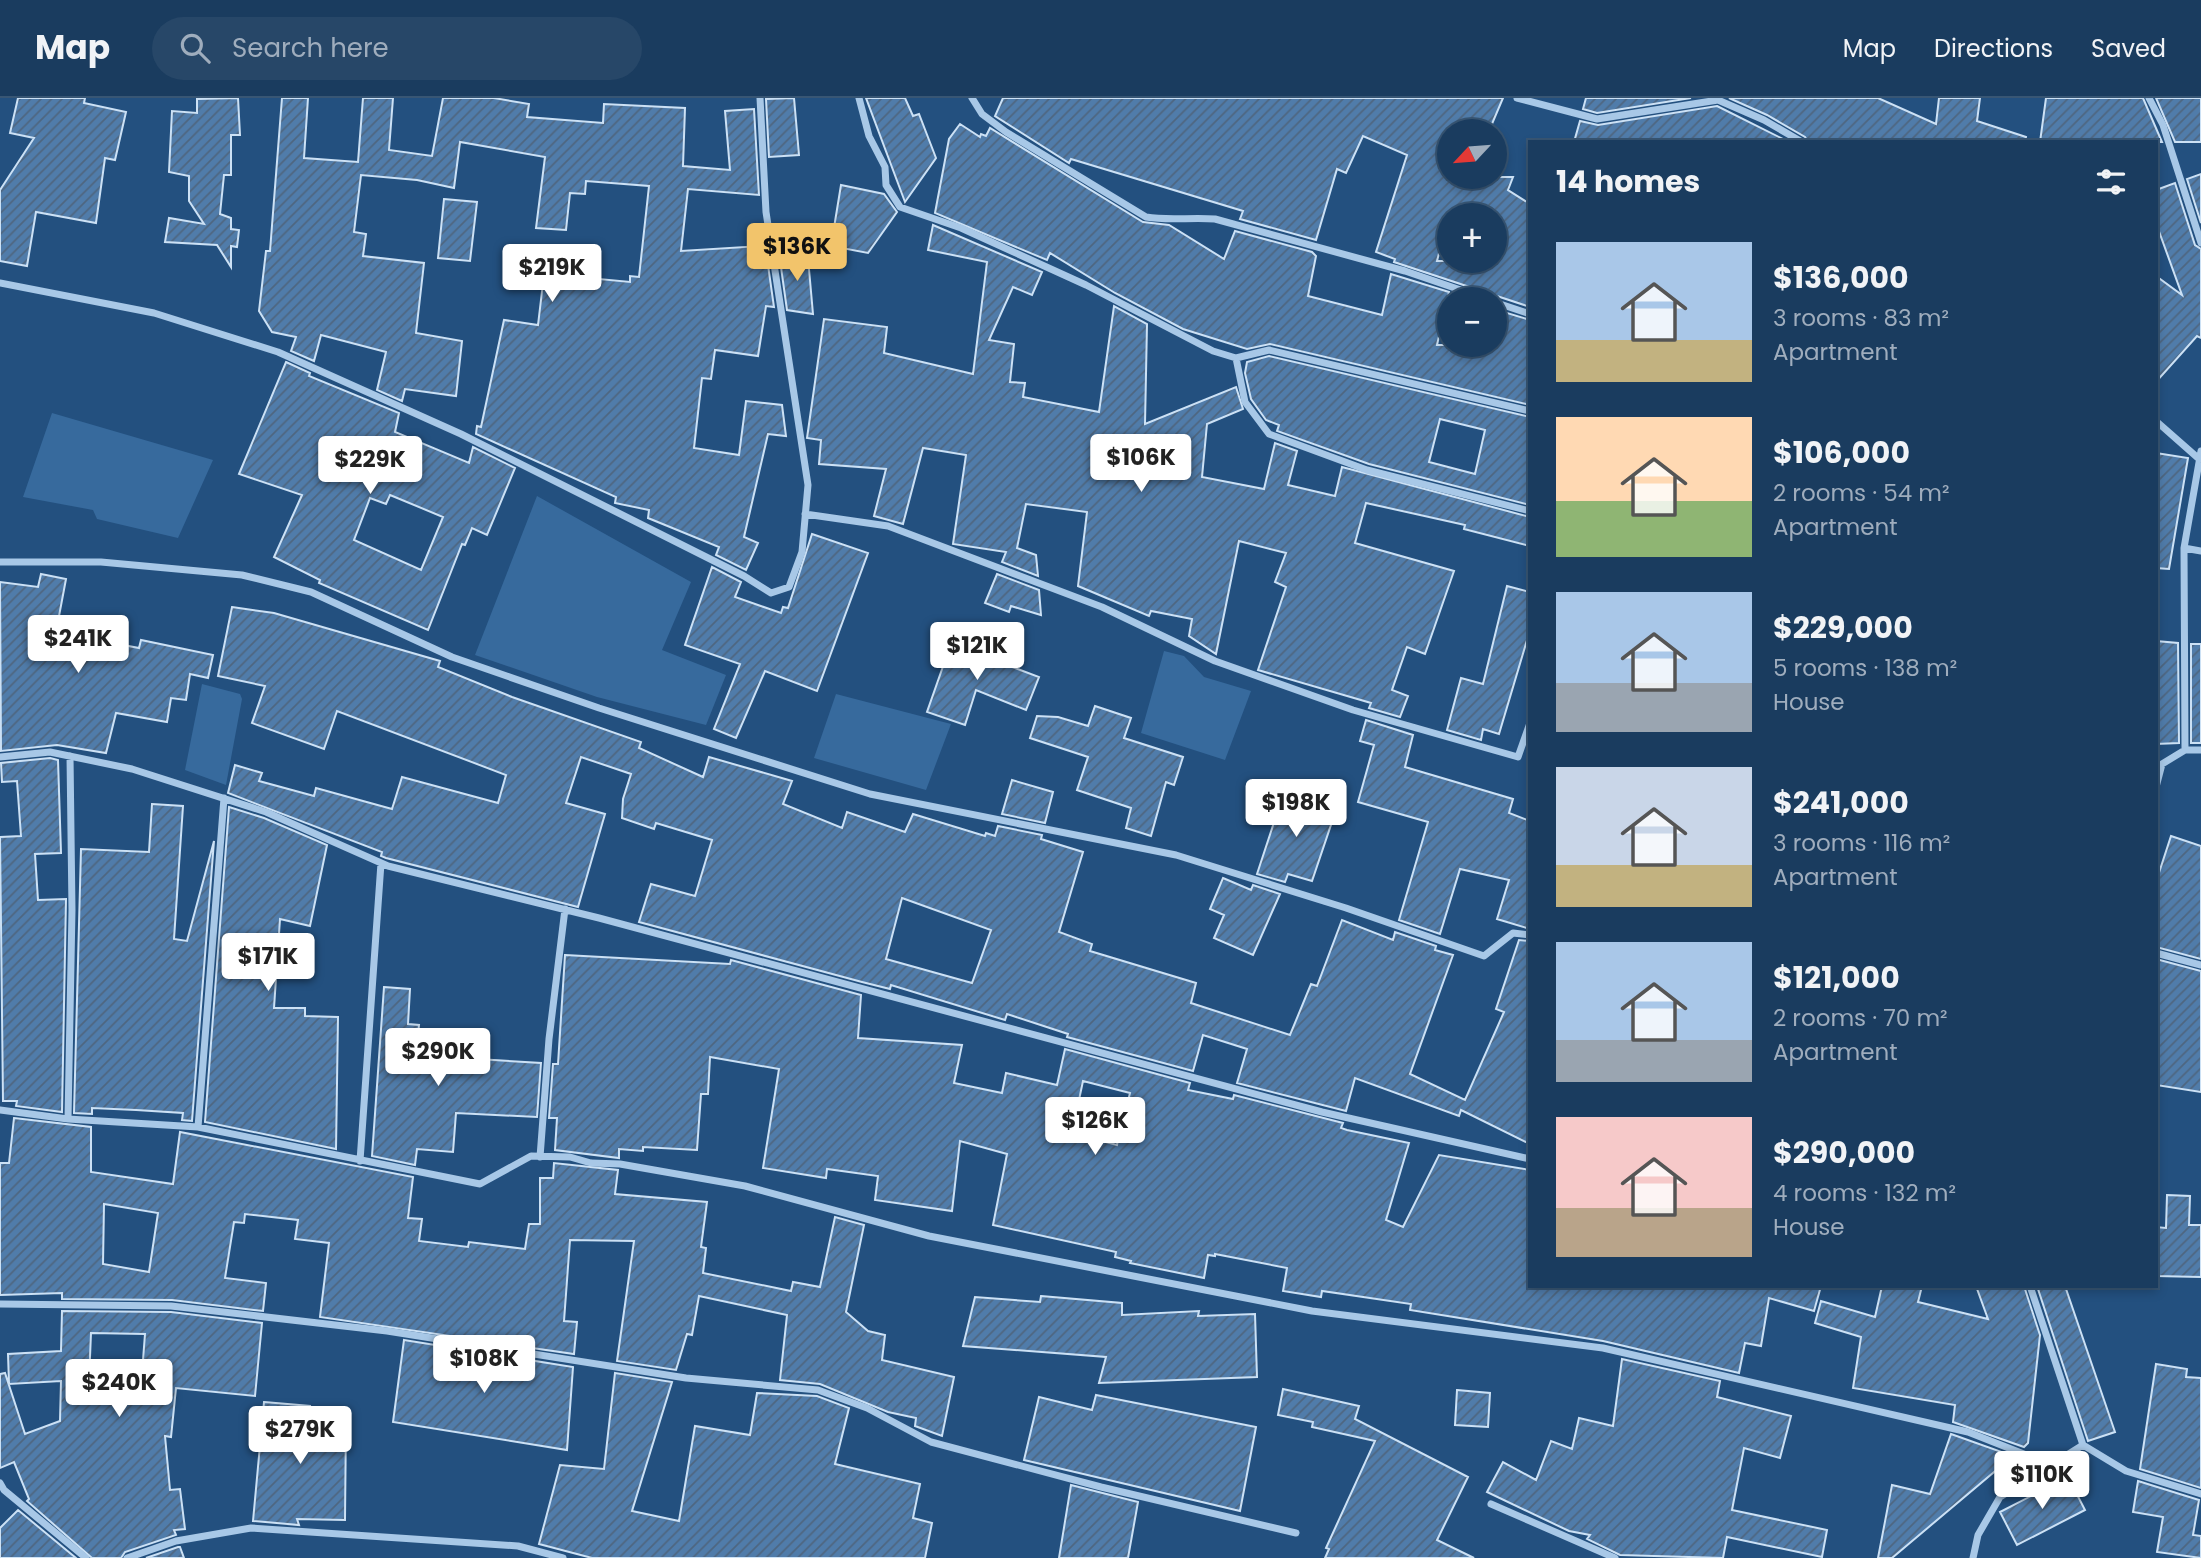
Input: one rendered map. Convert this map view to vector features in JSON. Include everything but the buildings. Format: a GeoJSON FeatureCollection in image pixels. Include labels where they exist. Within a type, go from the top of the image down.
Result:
{"type":"FeatureCollection","features":[{"type":"Feature","properties":{"kind":"street"},"geometry":{"type":"LineString","coordinates":[[0,283],[154,313],[278,352],[461,434],[744,576],[771,593],[789,587],[802,552],[808,485],[766,212],[760,98]]}},
{"type":"Feature","properties":{"kind":"street"},"geometry":{"type":"LineString","coordinates":[[859,98],[869,136],[885,167],[886,186],[900,207],[973,233],[1086,285],[1213,351],[1236,358],[1269,350],[1528,411]]}},
{"type":"Feature","properties":{"kind":"street"},"geometry":{"type":"LineString","coordinates":[[972,98],[982,114],[1006,132],[1146,217],[1168,220],[1187,217],[1215,219],[1393,267],[1452,287]]}},
{"type":"Feature","properties":{"kind":"street"},"geometry":{"type":"LineString","coordinates":[[1517,98],[1597,119],[1718,100],[1764,120],[1799,140]]}},
{"type":"Feature","properties":{"kind":"street"},"geometry":{"type":"LineString","coordinates":[[2149,98],[2163,125],[2201,243]]}},
{"type":"Feature","properties":{"kind":"street"},"geometry":{"type":"LineString","coordinates":[[1507,306],[1528,313]]}},
{"type":"Feature","properties":{"kind":"street"},"geometry":{"type":"LineString","coordinates":[[1236,358],[1244,402],[1269,434],[1367,470],[1528,510]]}},
{"type":"Feature","properties":{"kind":"street"},"geometry":{"type":"LineString","coordinates":[[2158,423],[2200,455],[2184,548],[2185,750]]}},
{"type":"Feature","properties":{"kind":"street"},"geometry":{"type":"LineString","coordinates":[[805,514],[888,526],[1102,607],[1215,661],[1353,710],[1518,757],[1528,729]]}},
{"type":"Feature","properties":{"kind":"street"},"geometry":{"type":"LineString","coordinates":[[2184,548],[2201,551]]}},
{"type":"Feature","properties":{"kind":"street"},"geometry":{"type":"LineString","coordinates":[[0,562],[102,562],[229,574],[311,592],[452,657],[599,708],[870,794],[1176,855],[1346,908],[1484,956],[1513,933],[1528,935]]}},
{"type":"Feature","properties":{"kind":"street"},"geometry":{"type":"LineString","coordinates":[[2159,764],[2185,750],[2201,750]]}},
{"type":"Feature","properties":{"kind":"street"},"geometry":{"type":"LineString","coordinates":[[0,757],[50,752],[132,769],[266,812],[381,863],[565,909],[1322,1112],[1528,1159]]}},
{"type":"Feature","properties":{"kind":"street"},"geometry":{"type":"LineString","coordinates":[[68,1119],[72,910],[69,756]]}},
{"type":"Feature","properties":{"kind":"street"},"geometry":{"type":"LineString","coordinates":[[198,1127],[224,798]]}},
{"type":"Feature","properties":{"kind":"street"},"geometry":{"type":"LineString","coordinates":[[360,1161],[381,863]]}},
{"type":"Feature","properties":{"kind":"street"},"geometry":{"type":"LineString","coordinates":[[540,1157],[550,1027],[565,909]]}},
{"type":"Feature","properties":{"kind":"street"},"geometry":{"type":"LineString","coordinates":[[2158,954],[2201,965]]}},
{"type":"Feature","properties":{"kind":"street"},"geometry":{"type":"LineString","coordinates":[[0,1110],[68,1119],[198,1127],[480,1184],[531,1156],[570,1157],[592,1163],[620,1164],[746,1186],[929,1236],[1312,1311],[1603,1348],[1968,1432],[2049,1464]]}},
{"type":"Feature","properties":{"kind":"street"},"geometry":{"type":"LineString","coordinates":[[2031,1288],[2082,1445],[2126,1471],[2201,1494]]}},
{"type":"Feature","properties":{"kind":"street"},"geometry":{"type":"LineString","coordinates":[[0,1304],[170,1306],[387,1331],[686,1378],[818,1390],[867,1408],[931,1442],[1101,1488],[1296,1533]]}},
{"type":"Feature","properties":{"kind":"street"},"geometry":{"type":"LineString","coordinates":[[1973,1558],[1978,1535],[2000,1497],[2082,1445]]}},
{"type":"Feature","properties":{"kind":"street"},"geometry":{"type":"LineString","coordinates":[[1,1486],[86,1558]]}},
{"type":"Feature","properties":{"kind":"street"},"geometry":{"type":"LineString","coordinates":[[1491,1504],[1615,1558]]}},
{"type":"Feature","properties":{"kind":"street"},"geometry":{"type":"LineString","coordinates":[[127,1558],[176,1541],[251,1528],[518,1546],[563,1558]]}},
{"type":"Feature","properties":{"kind":"shaded area"},"geometry":{"type":"Polygon","coordinates":[[[52,413],[213,460],[178,538],[97,519],[93,510],[23,497],[52,413]]]}},
{"type":"Feature","properties":{"kind":"shaded area"},"geometry":{"type":"Polygon","coordinates":[[[537,496],[691,582],[662,650],[726,675],[706,725],[597,697],[475,655],[537,496]]]}},
{"type":"Feature","properties":{"kind":"shaded area"},"geometry":{"type":"Polygon","coordinates":[[[1164,651],[1184,656],[1204,677],[1251,691],[1225,760],[1141,733],[1164,651]]]}},
{"type":"Feature","properties":{"kind":"shaded area"},"geometry":{"type":"Polygon","coordinates":[[[202,684],[240,694],[242,699],[226,785],[185,770],[202,684]]]}},
{"type":"Feature","properties":{"kind":"shaded area"},"geometry":{"type":"Polygon","coordinates":[[[836,694],[951,724],[926,790],[814,758],[836,694]]]}}]}
